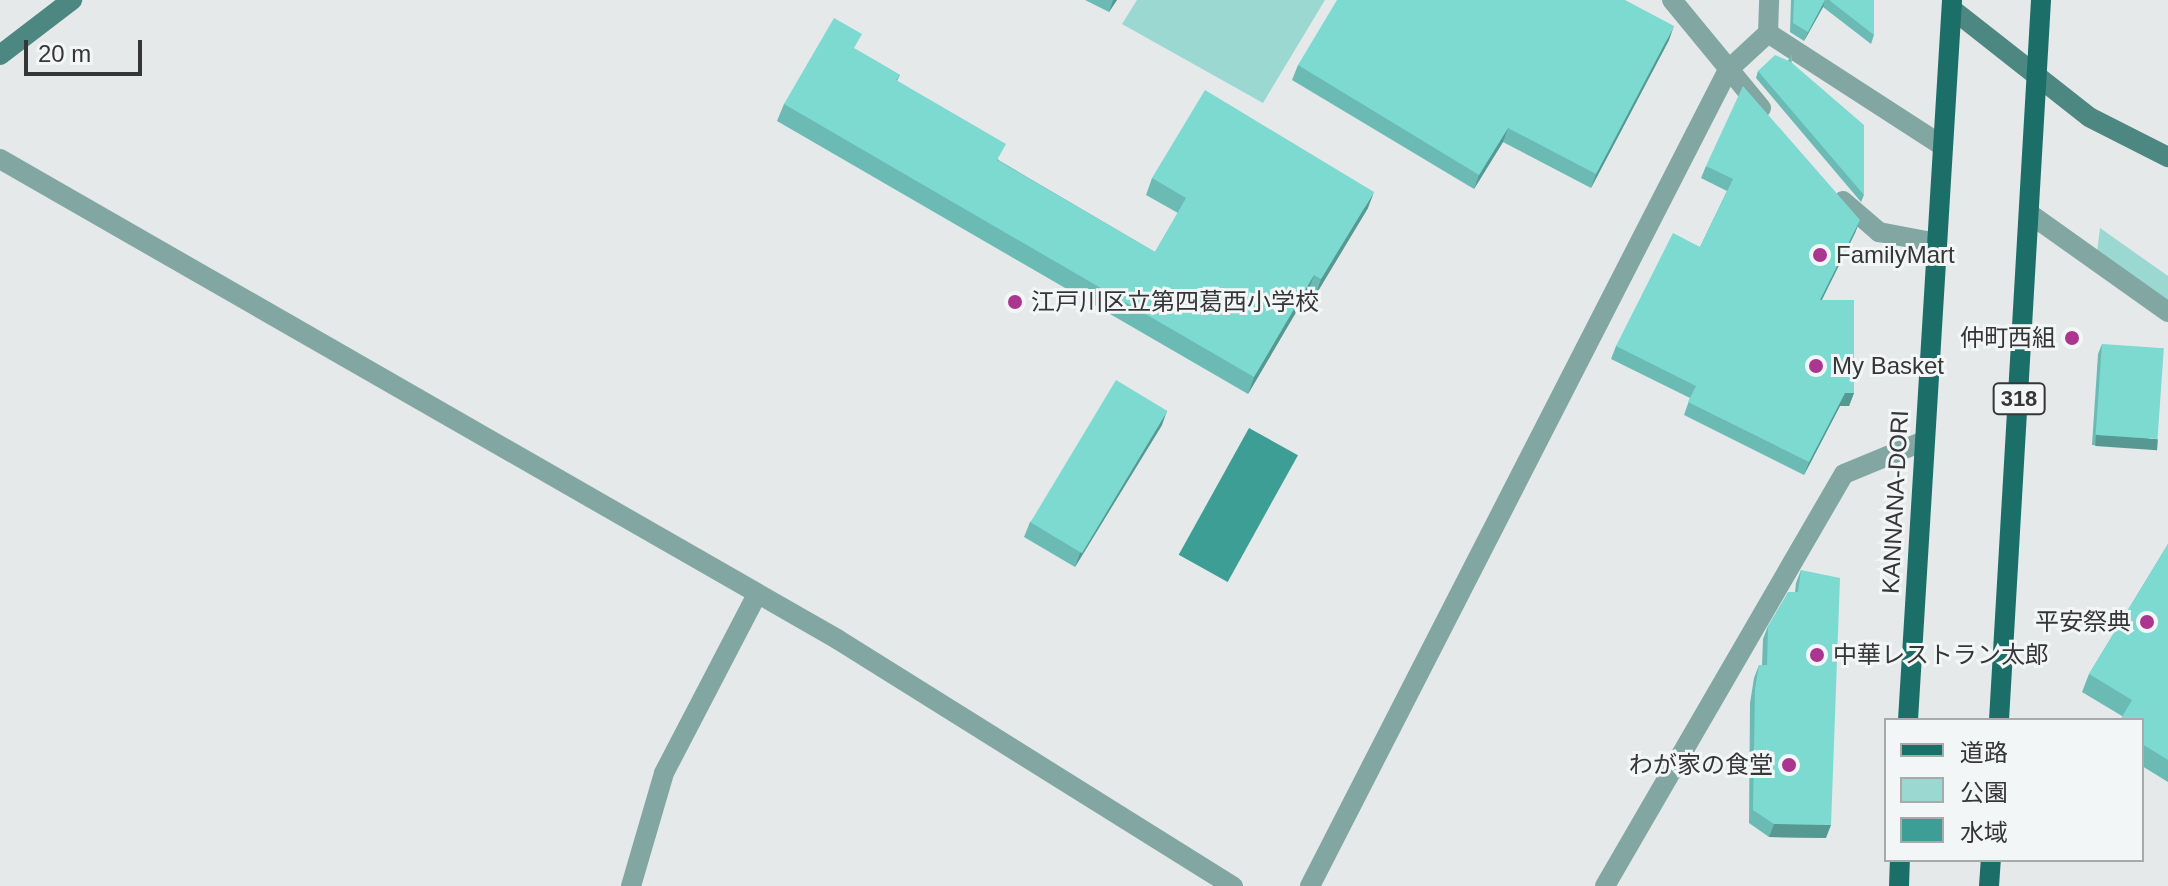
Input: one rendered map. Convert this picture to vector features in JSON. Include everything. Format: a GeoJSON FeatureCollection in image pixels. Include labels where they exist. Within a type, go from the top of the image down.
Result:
{"type":"FeatureCollection","features":[{"type":"Feature","properties":{"kind":"main road","name":"318"},"geometry":{"type":"LineString","coordinates":[[1999,718],[2041,0]]}},
{"type":"Feature","properties":{"kind":"main road","name":"KANNANA-DORI"},"geometry":{"type":"LineString","coordinates":[[1908,718],[1943,146],[1948,3]]}},
{"type":"Feature","properties":{"kind":"main road"},"geometry":{"type":"LineString","coordinates":[[1899,886],[1900,862]]}},
{"type":"Feature","properties":{"kind":"main road"},"geometry":{"type":"LineString","coordinates":[[1989,886],[1991,862]]}},
{"type":"Feature","properties":{"kind":"street"},"geometry":{"type":"LineString","coordinates":[[0,55],[72,0]]}},
{"type":"Feature","properties":{"kind":"street"},"geometry":{"type":"LineString","coordinates":[[1672,0],[1779,128]]}},
{"type":"Feature","properties":{"kind":"street"},"geometry":{"type":"LineString","coordinates":[[1310,886],[1728,70],[1768,33],[1769,0]]}},
{"type":"Feature","properties":{"kind":"street"},"geometry":{"type":"LineString","coordinates":[[1948,3],[2035,77],[2089,117],[2168,157]]}},
{"type":"Feature","properties":{"kind":"street"},"geometry":{"type":"LineString","coordinates":[[1768,33],[1943,146]]}},
{"type":"Feature","properties":{"kind":"street"},"geometry":{"type":"LineString","coordinates":[[0,159],[757,594],[1233,886]]}},
{"type":"Feature","properties":{"kind":"street"},"geometry":{"type":"LineString","coordinates":[[1830,186],[1879,232],[1937,243]]}},
{"type":"Feature","properties":{"kind":"street"},"geometry":{"type":"LineString","coordinates":[[2030,214],[2168,312]]}},
{"type":"Feature","properties":{"kind":"street"},"geometry":{"type":"LineString","coordinates":[[1605,886],[1844,474],[1924,441]]}},
{"type":"Feature","properties":{"kind":"street"},"geometry":{"type":"LineString","coordinates":[[631,886],[664,773],[757,594]]}},
{"type":"Feature","properties":{"kind":"green space"},"geometry":{"type":"Polygon","coordinates":[[[1137,0],[1325,0],[1263,103],[1122,24],[1137,0]]]}},
{"type":"Feature","properties":{"kind":"green space"},"geometry":{"type":"Polygon","coordinates":[[[2100,228],[2168,276],[2168,302],[2097,252],[2100,228]]]}},
{"type":"Feature","properties":{"kind":"water"},"geometry":{"type":"Polygon","coordinates":[[[1249,428],[1298,455],[1228,582],[1179,555],[1249,428]]]}},
{"type":"Feature","properties":{"kind":"building"},"geometry":{"type":"Polygon","coordinates":[[[1337,0],[1625,0],[1674,26],[1596,174],[1508,128],[1479,175],[1298,65],[1337,0]]]}},
{"type":"Feature","properties":{"kind":"building"},"geometry":{"type":"Polygon","coordinates":[[[1794,0],[1825,0],[1808,32],[1793,23],[1794,0]]]}},
{"type":"Feature","properties":{"kind":"building"},"geometry":{"type":"Polygon","coordinates":[[[1829,0],[1874,0],[1874,35],[1829,0]]]}},
{"type":"Feature","properties":{"kind":"building"},"geometry":{"type":"Polygon","coordinates":[[[834,18],[862,34],[854,48],[900,75],[896,80],[1006,144],[997,160],[1155,252],[1186,198],[1152,178],[1205,90],[1374,192],[1321,279],[1314,275],[1254,377],[784,104],[834,18]]]}},
{"type":"Feature","properties":{"kind":"building"},"geometry":{"type":"Polygon","coordinates":[[[1791,54],[1792,63],[1864,125],[1864,195],[1758,71],[1775,55],[1791,62],[1791,54]]]}},
{"type":"Feature","properties":{"kind":"building"},"geometry":{"type":"Polygon","coordinates":[[[1743,86],[1860,220],[1820,300],[1854,300],[1854,393],[1845,393],[1809,462],[1688,402],[1696,386],[1616,346],[1673,233],[1700,247],[1733,179],[1706,166],[1743,86]]]}},
{"type":"Feature","properties":{"kind":"building"},"geometry":{"type":"Polygon","coordinates":[[[2102,344],[2164,348],[2158,439],[2096,435],[2102,344]]]}},
{"type":"Feature","properties":{"kind":"building"},"geometry":{"type":"Polygon","coordinates":[[[1116,380],[1167,411],[1082,553],[1031,522],[1116,380]]]}},
{"type":"Feature","properties":{"kind":"building","name":"平安祭典"},"geometry":{"type":"Polygon","coordinates":[[[2168,544],[2168,760],[2144,745],[2144,718],[2121,718],[2132,700],[2089,674],[2168,544]]]}},
{"type":"Feature","properties":{"kind":"building"},"geometry":{"type":"Polygon","coordinates":[[[1801,570],[1840,578],[1831,825],[1774,824],[1753,810],[1755,689],[1759,665],[1767,665],[1768,626],[1788,592],[1798,592],[1801,570]]]}},
{"type":"Feature","properties":{"kind":"place","name":"FamilyMart"},"geometry":{"type":"Point","coordinates":[1820,255]}},
{"type":"Feature","properties":{"kind":"place","name":"江戸川区立第四葛西小学校"},"geometry":{"type":"Point","coordinates":[1015,302]}},
{"type":"Feature","properties":{"kind":"place","name":"仲町西組"},"geometry":{"type":"Point","coordinates":[2072,338]}},
{"type":"Feature","properties":{"kind":"place","name":"My Basket"},"geometry":{"type":"Point","coordinates":[1816,366]}},
{"type":"Feature","properties":{"kind":"place","name":"平安祭典"},"geometry":{"type":"Point","coordinates":[2147,622]}},
{"type":"Feature","properties":{"kind":"place","name":"中華レストラン太郎"},"geometry":{"type":"Point","coordinates":[1817,655]}},
{"type":"Feature","properties":{"kind":"place","name":"わが家の食堂"},"geometry":{"type":"Point","coordinates":[1789,765]}}]}
